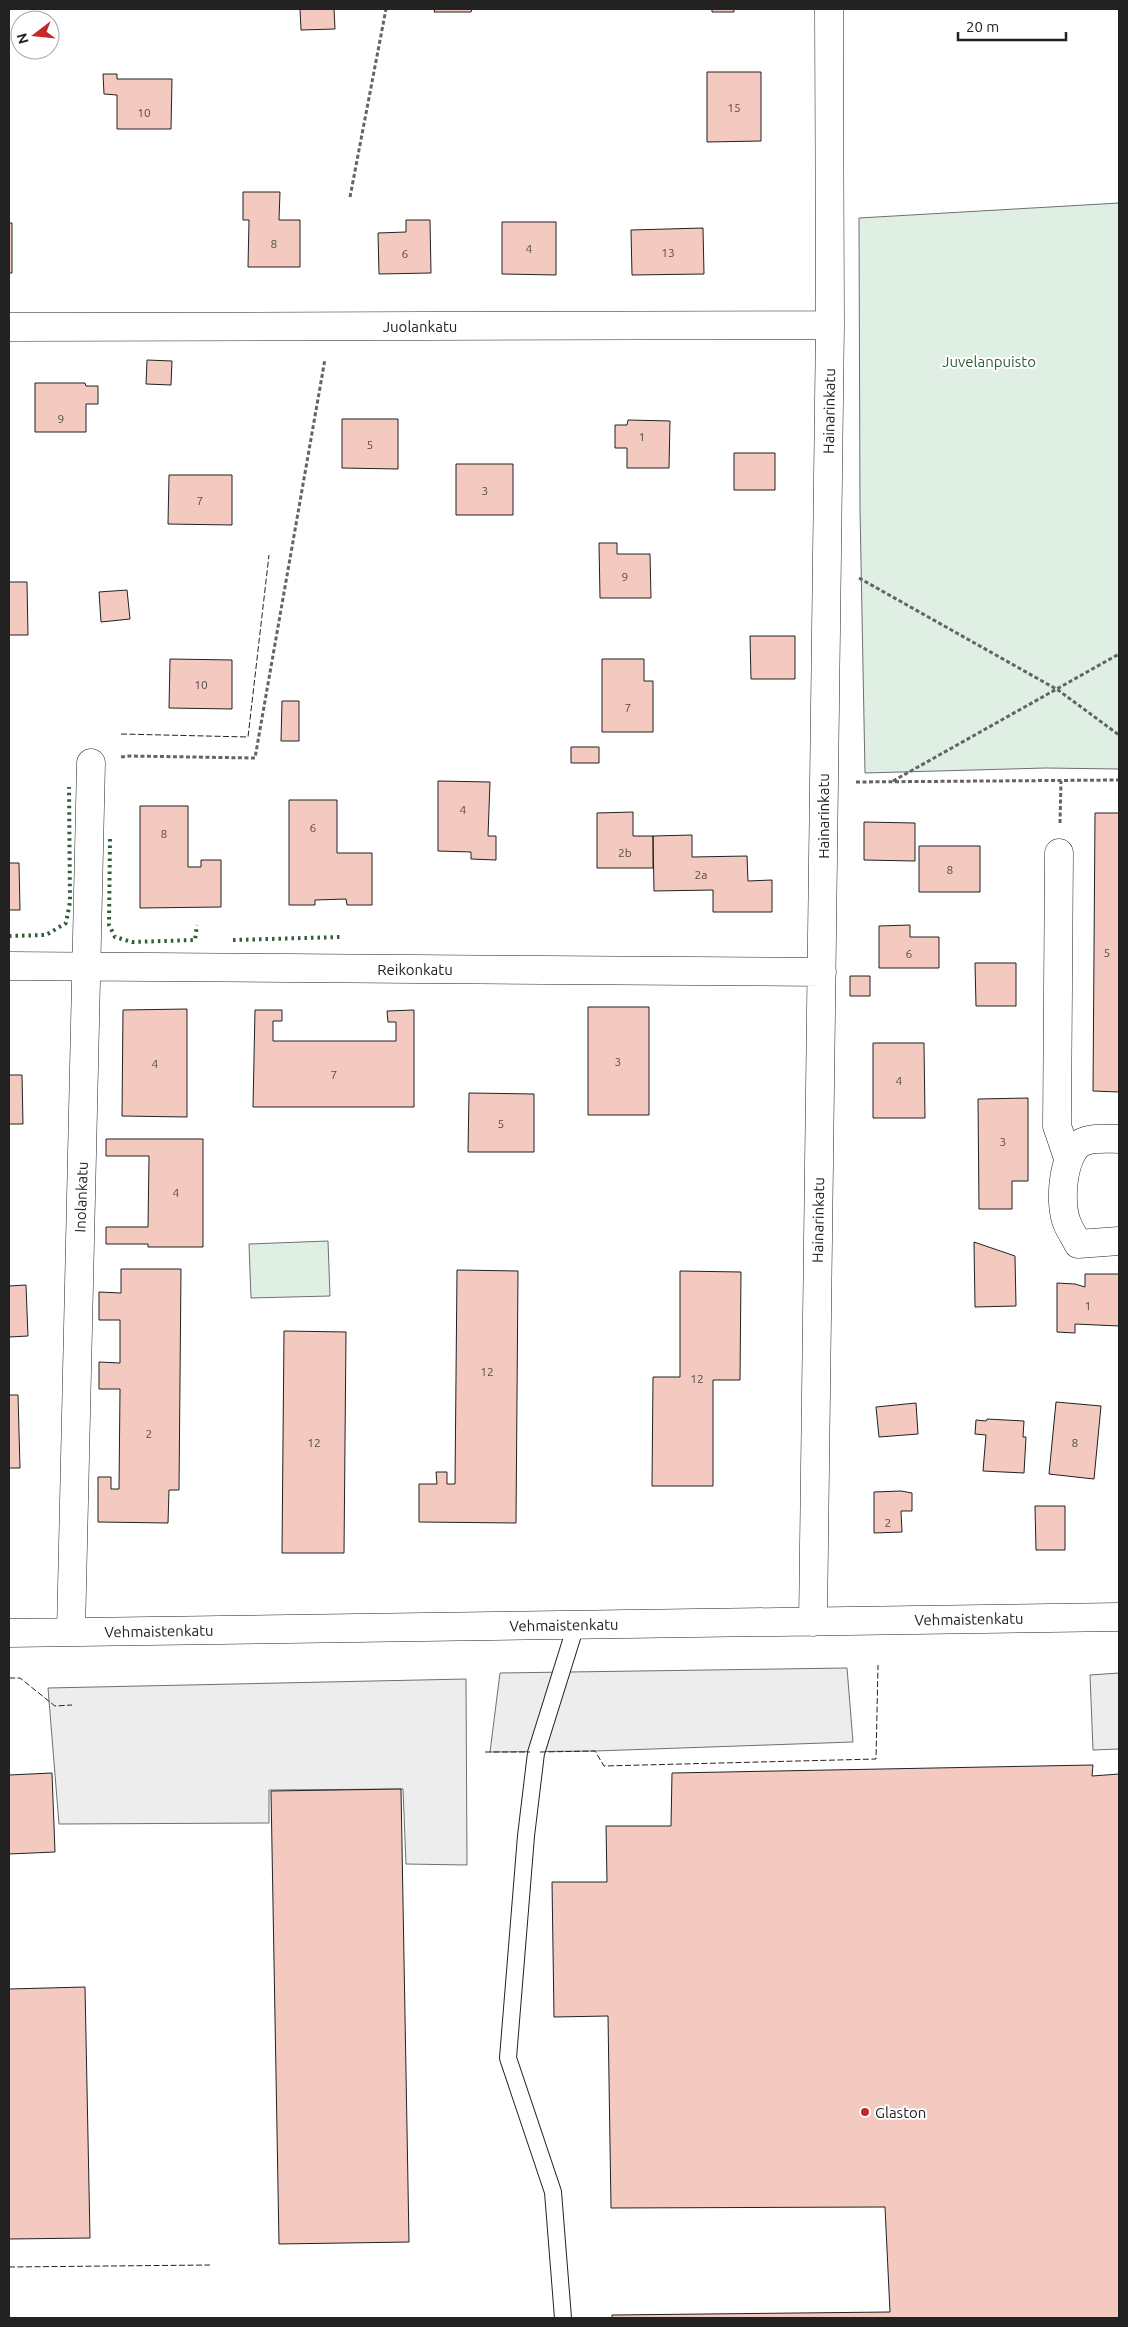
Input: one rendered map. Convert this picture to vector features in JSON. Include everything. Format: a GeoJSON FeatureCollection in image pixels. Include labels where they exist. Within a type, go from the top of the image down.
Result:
{"type":"FeatureCollection","features":[{"type":"Feature","properties":{"kind":"street","name":"Hainarinkatu"},"geometry":{"type":"LineString","coordinates":[[813,1622],[830,325],[828,9]]}},
{"type":"Feature","properties":{"kind":"street","name":"Juolankatu"},"geometry":{"type":"LineString","coordinates":[[9,328],[830,325]]}},
{"type":"Feature","properties":{"kind":"street","name":"Inolankatu"},"geometry":{"type":"LineString","coordinates":[[71,1632],[88,966],[91,763]]}},
{"type":"Feature","properties":{"kind":"street"},"geometry":{"type":"LineString","coordinates":[[1059,853],[1057,1126],[1068,1158],[1062,1202],[1067,1223],[1078,1244],[1119,1241]]}},
{"type":"Feature","properties":{"kind":"street","name":"Reikonkatu"},"geometry":{"type":"LineString","coordinates":[[9,966],[822,972]]}},
{"type":"Feature","properties":{"kind":"street"},"geometry":{"type":"LineString","coordinates":[[1068,1158],[1081,1143],[1100,1139],[1119,1139]]}},
{"type":"Feature","properties":{"kind":"street","name":"Vehmaistenkatu"},"geometry":{"type":"LineString","coordinates":[[9,1632],[813,1622],[1119,1616]]}},
{"type":"Feature","properties":{"kind":"lane"},"geometry":{"type":"LineString","coordinates":[[563,2318],[553,2192],[508,2058],[526,1836],[536,1753],[576,1625]]}},
{"type":"Feature","properties":{"kind":"path"},"geometry":{"type":"LineString","coordinates":[[350,197],[386,9]]}},
{"type":"Feature","properties":{"kind":"path"},"geometry":{"type":"LineString","coordinates":[[91,763],[129,756],[255,758],[331,326]]}},
{"type":"Feature","properties":{"kind":"path"},"geometry":{"type":"LineString","coordinates":[[826,559],[1058,690],[1119,735]]}},
{"type":"Feature","properties":{"kind":"path"},"geometry":{"type":"LineString","coordinates":[[891,783],[1119,654]]}},
{"type":"Feature","properties":{"kind":"path"},"geometry":{"type":"LineString","coordinates":[[823,782],[1119,780]]}},
{"type":"Feature","properties":{"kind":"path"},"geometry":{"type":"LineString","coordinates":[[1059,853],[1061,781]]}},
{"type":"Feature","properties":{"kind":"green space","name":"Juvelanpuisto"},"geometry":{"type":"Polygon","coordinates":[[[1119,203],[1119,769],[1046,768],[865,773],[860,509],[859,218],[1119,203]]]}},
{"type":"Feature","properties":{"kind":"green space"},"geometry":{"type":"Polygon","coordinates":[[[328,1241],[330,1296],[251,1298],[249,1244],[328,1241]]]}},
{"type":"Feature","properties":{"kind":"shaded area"},"geometry":{"type":"Polygon","coordinates":[[[847,1668],[853,1742],[595,1751],[490,1752],[500,1673],[847,1668]]]}},
{"type":"Feature","properties":{"kind":"shaded area"},"geometry":{"type":"Polygon","coordinates":[[[1119,1673],[1119,1749],[1093,1750],[1090,1675],[1119,1673]]]}},
{"type":"Feature","properties":{"kind":"shaded area"},"geometry":{"type":"Polygon","coordinates":[[[466,1679],[467,1865],[406,1864],[403,1789],[269,1790],[269,1823],[59,1824],[48,1688],[466,1679]]]}},
{"type":"Feature","properties":{"kind":"building"},"geometry":{"type":"Polygon","coordinates":[[[300,9],[334,9],[335,29],[301,30],[300,9]]]}},
{"type":"Feature","properties":{"kind":"building"},"geometry":{"type":"Polygon","coordinates":[[[435,9],[472,9],[471,12],[434,12],[435,9]]]}},
{"type":"Feature","properties":{"kind":"building"},"geometry":{"type":"Polygon","coordinates":[[[712,9],[734,9],[734,12],[712,12],[712,9]]]}},
{"type":"Feature","properties":{"kind":"building"},"geometry":{"type":"Polygon","coordinates":[[[707,72],[761,72],[761,141],[707,142],[707,72]]]}},
{"type":"Feature","properties":{"kind":"building"},"geometry":{"type":"Polygon","coordinates":[[[103,74],[117,74],[117,79],[172,79],[171,129],[117,129],[117,95],[104,94],[103,74]]]}},
{"type":"Feature","properties":{"kind":"building"},"geometry":{"type":"Polygon","coordinates":[[[243,192],[280,192],[279,220],[300,220],[300,267],[248,267],[249,220],[243,220],[243,192]]]}},
{"type":"Feature","properties":{"kind":"building"},"geometry":{"type":"Polygon","coordinates":[[[406,220],[430,220],[431,273],[379,274],[378,233],[406,232],[406,220]]]}},
{"type":"Feature","properties":{"kind":"building"},"geometry":{"type":"Polygon","coordinates":[[[502,222],[556,222],[556,275],[502,274],[502,222]]]}},
{"type":"Feature","properties":{"kind":"building"},"geometry":{"type":"Polygon","coordinates":[[[9,223],[12,223],[12,273],[9,273],[9,223]]]}},
{"type":"Feature","properties":{"kind":"building"},"geometry":{"type":"Polygon","coordinates":[[[703,228],[704,274],[632,275],[631,230],[703,228]]]}},
{"type":"Feature","properties":{"kind":"building"},"geometry":{"type":"Polygon","coordinates":[[[147,360],[172,361],[171,385],[146,384],[147,360]]]}},
{"type":"Feature","properties":{"kind":"building"},"geometry":{"type":"Polygon","coordinates":[[[35,383],[85,383],[86,386],[98,386],[98,404],[86,404],[86,432],[35,432],[35,383]]]}},
{"type":"Feature","properties":{"kind":"building"},"geometry":{"type":"Polygon","coordinates":[[[342,419],[398,419],[398,469],[342,468],[342,419]]]}},
{"type":"Feature","properties":{"kind":"building"},"geometry":{"type":"Polygon","coordinates":[[[628,420],[670,421],[669,468],[627,468],[627,448],[615,448],[615,425],[627,425],[628,420]]]}},
{"type":"Feature","properties":{"kind":"building"},"geometry":{"type":"Polygon","coordinates":[[[734,453],[775,453],[775,490],[734,490],[734,453]]]}},
{"type":"Feature","properties":{"kind":"building"},"geometry":{"type":"Polygon","coordinates":[[[456,464],[513,464],[513,515],[456,515],[456,464]]]}},
{"type":"Feature","properties":{"kind":"building"},"geometry":{"type":"Polygon","coordinates":[[[169,475],[232,475],[232,525],[168,524],[169,475]]]}},
{"type":"Feature","properties":{"kind":"building"},"geometry":{"type":"Polygon","coordinates":[[[599,543],[617,543],[617,554],[650,554],[651,598],[600,598],[599,543]]]}},
{"type":"Feature","properties":{"kind":"building"},"geometry":{"type":"Polygon","coordinates":[[[9,582],[27,582],[28,635],[9,635],[9,582]]]}},
{"type":"Feature","properties":{"kind":"building"},"geometry":{"type":"Polygon","coordinates":[[[127,590],[130,619],[101,622],[99,592],[127,590]]]}},
{"type":"Feature","properties":{"kind":"building"},"geometry":{"type":"Polygon","coordinates":[[[750,636],[795,636],[795,679],[751,679],[750,636]]]}},
{"type":"Feature","properties":{"kind":"building"},"geometry":{"type":"Polygon","coordinates":[[[170,659],[232,660],[232,709],[169,708],[170,659]]]}},
{"type":"Feature","properties":{"kind":"building"},"geometry":{"type":"Polygon","coordinates":[[[602,659],[644,659],[644,681],[653,681],[653,732],[602,732],[602,659]]]}},
{"type":"Feature","properties":{"kind":"building"},"geometry":{"type":"Polygon","coordinates":[[[282,701],[299,701],[299,741],[281,741],[282,701]]]}},
{"type":"Feature","properties":{"kind":"building"},"geometry":{"type":"Polygon","coordinates":[[[571,747],[599,747],[599,763],[571,763],[571,747]]]}},
{"type":"Feature","properties":{"kind":"building"},"geometry":{"type":"Polygon","coordinates":[[[438,781],[490,782],[488,836],[496,836],[496,860],[471,859],[471,852],[438,851],[438,781]]]}},
{"type":"Feature","properties":{"kind":"building"},"geometry":{"type":"Polygon","coordinates":[[[289,800],[337,800],[337,853],[372,853],[372,905],[347,905],[346,899],[315,900],[315,905],[289,905],[289,800]]]}},
{"type":"Feature","properties":{"kind":"building"},"geometry":{"type":"Polygon","coordinates":[[[140,806],[188,806],[188,867],[201,867],[201,860],[221,860],[221,907],[140,908],[140,806]]]}},
{"type":"Feature","properties":{"kind":"building"},"geometry":{"type":"Polygon","coordinates":[[[633,812],[633,836],[653,836],[653,868],[597,868],[597,813],[633,812]]]}},
{"type":"Feature","properties":{"kind":"building"},"geometry":{"type":"Polygon","coordinates":[[[1095,813],[1119,813],[1119,1092],[1093,1091],[1095,813]]]}},
{"type":"Feature","properties":{"kind":"building"},"geometry":{"type":"Polygon","coordinates":[[[864,822],[915,823],[915,861],[864,860],[864,822]]]}},
{"type":"Feature","properties":{"kind":"building"},"geometry":{"type":"Polygon","coordinates":[[[692,835],[692,857],[747,856],[748,881],[772,880],[772,912],[713,912],[713,890],[654,891],[653,836],[692,835]]]}},
{"type":"Feature","properties":{"kind":"building"},"geometry":{"type":"Polygon","coordinates":[[[919,846],[980,846],[980,892],[919,892],[919,846]]]}},
{"type":"Feature","properties":{"kind":"building"},"geometry":{"type":"Polygon","coordinates":[[[9,863],[19,863],[20,910],[9,910],[9,863]]]}},
{"type":"Feature","properties":{"kind":"building"},"geometry":{"type":"Polygon","coordinates":[[[910,925],[910,937],[939,937],[939,968],[879,968],[879,926],[910,925]]]}},
{"type":"Feature","properties":{"kind":"building"},"geometry":{"type":"Polygon","coordinates":[[[975,963],[1016,963],[1016,1006],[976,1006],[975,963]]]}},
{"type":"Feature","properties":{"kind":"building"},"geometry":{"type":"Polygon","coordinates":[[[850,976],[870,976],[870,996],[850,996],[850,976]]]}},
{"type":"Feature","properties":{"kind":"building"},"geometry":{"type":"Polygon","coordinates":[[[588,1007],[649,1007],[649,1115],[588,1115],[588,1007]]]}},
{"type":"Feature","properties":{"kind":"building"},"geometry":{"type":"Polygon","coordinates":[[[187,1009],[187,1117],[122,1116],[123,1010],[187,1009]]]}},
{"type":"Feature","properties":{"kind":"building"},"geometry":{"type":"Polygon","coordinates":[[[255,1010],[282,1010],[282,1021],[273,1021],[273,1041],[396,1041],[396,1022],[388,1022],[387,1011],[414,1010],[414,1107],[253,1107],[255,1010]]]}},
{"type":"Feature","properties":{"kind":"building"},"geometry":{"type":"Polygon","coordinates":[[[873,1043],[924,1043],[925,1118],[873,1118],[873,1043]]]}},
{"type":"Feature","properties":{"kind":"building"},"geometry":{"type":"Polygon","coordinates":[[[9,1075],[22,1075],[23,1124],[9,1124],[9,1075]]]}},
{"type":"Feature","properties":{"kind":"building"},"geometry":{"type":"Polygon","coordinates":[[[469,1093],[534,1094],[534,1152],[468,1152],[469,1093]]]}},
{"type":"Feature","properties":{"kind":"building"},"geometry":{"type":"Polygon","coordinates":[[[1028,1098],[1028,1181],[1012,1181],[1012,1209],[979,1209],[978,1099],[1028,1098]]]}},
{"type":"Feature","properties":{"kind":"building"},"geometry":{"type":"Polygon","coordinates":[[[106,1139],[203,1139],[203,1247],[148,1247],[148,1244],[106,1244],[106,1227],[148,1227],[149,1156],[106,1156],[106,1139]]]}},
{"type":"Feature","properties":{"kind":"building"},"geometry":{"type":"Polygon","coordinates":[[[974,1242],[1015,1256],[1016,1306],[975,1307],[974,1242]]]}},
{"type":"Feature","properties":{"kind":"building"},"geometry":{"type":"Polygon","coordinates":[[[121,1269],[181,1269],[179,1490],[169,1490],[168,1523],[98,1522],[98,1477],[111,1477],[111,1489],[119,1489],[120,1389],[99,1389],[99,1362],[120,1363],[120,1320],[99,1320],[99,1292],[121,1293],[121,1269]]]}},
{"type":"Feature","properties":{"kind":"building"},"geometry":{"type":"Polygon","coordinates":[[[457,1270],[518,1271],[516,1523],[419,1522],[419,1484],[437,1484],[436,1472],[447,1472],[447,1484],[455,1484],[457,1270]]]}},
{"type":"Feature","properties":{"kind":"building"},"geometry":{"type":"Polygon","coordinates":[[[680,1271],[741,1272],[740,1380],[713,1380],[713,1486],[652,1486],[653,1377],[680,1377],[680,1271]]]}},
{"type":"Feature","properties":{"kind":"building"},"geometry":{"type":"Polygon","coordinates":[[[1085,1274],[1119,1274],[1119,1326],[1075,1324],[1075,1333],[1057,1332],[1057,1283],[1075,1284],[1085,1287],[1085,1274]]]}},
{"type":"Feature","properties":{"kind":"building"},"geometry":{"type":"Polygon","coordinates":[[[26,1285],[28,1336],[9,1337],[9,1286],[26,1285]]]}},
{"type":"Feature","properties":{"kind":"building"},"geometry":{"type":"Polygon","coordinates":[[[284,1331],[346,1332],[344,1553],[282,1553],[284,1331]]]}},
{"type":"Feature","properties":{"kind":"building"},"geometry":{"type":"Polygon","coordinates":[[[9,1395],[18,1395],[20,1468],[9,1468],[9,1395]]]}},
{"type":"Feature","properties":{"kind":"building"},"geometry":{"type":"Polygon","coordinates":[[[1056,1402],[1101,1406],[1094,1479],[1049,1474],[1056,1402]]]}},
{"type":"Feature","properties":{"kind":"building"},"geometry":{"type":"Polygon","coordinates":[[[916,1403],[918,1434],[879,1437],[876,1407],[916,1403]]]}},
{"type":"Feature","properties":{"kind":"building"},"geometry":{"type":"Polygon","coordinates":[[[987,1419],[1024,1421],[1023,1437],[1026,1437],[1024,1473],[983,1471],[986,1435],[975,1434],[976,1420],[986,1421],[987,1419]]]}},
{"type":"Feature","properties":{"kind":"building"},"geometry":{"type":"Polygon","coordinates":[[[901,1491],[912,1493],[912,1511],[901,1511],[902,1532],[874,1533],[874,1492],[901,1491]]]}},
{"type":"Feature","properties":{"kind":"building"},"geometry":{"type":"Polygon","coordinates":[[[1035,1506],[1065,1506],[1065,1550],[1036,1550],[1035,1506]]]}},
{"type":"Feature","properties":{"kind":"building","name":"Glaston"},"geometry":{"type":"Polygon","coordinates":[[[1093,1765],[1092,1776],[1119,1774],[1119,2318],[612,2318],[612,2315],[890,2312],[885,2207],[611,2208],[608,2016],[554,2017],[552,1882],[607,1882],[606,1826],[671,1826],[672,1773],[1093,1765]]]}},
{"type":"Feature","properties":{"kind":"building"},"geometry":{"type":"Polygon","coordinates":[[[52,1773],[55,1852],[9,1854],[9,1775],[52,1773]]]}},
{"type":"Feature","properties":{"kind":"building"},"geometry":{"type":"Polygon","coordinates":[[[401,1789],[409,2242],[279,2244],[271,1791],[401,1789]]]}},
{"type":"Feature","properties":{"kind":"building"},"geometry":{"type":"Polygon","coordinates":[[[85,1987],[90,2238],[9,2239],[9,1989],[85,1987]]]}},
{"type":"Feature","properties":{"kind":"hedge"},"geometry":{"type":"LineString","coordinates":[[9,936],[46,935],[66,923],[70,902],[69,787]]}},
{"type":"Feature","properties":{"kind":"hedge"},"geometry":{"type":"LineString","coordinates":[[110,839],[109,925],[115,937],[132,942],[195,940],[197,925]]}},
{"type":"Feature","properties":{"kind":"hedge"},"geometry":{"type":"LineString","coordinates":[[233,940],[340,937]]}},
{"type":"Feature","properties":{"kind":"fence"},"geometry":{"type":"LineString","coordinates":[[121,734],[248,737],[269,555]]}},
{"type":"Feature","properties":{"kind":"fence"},"geometry":{"type":"LineString","coordinates":[[540,1752],[595,1751],[604,1766],[876,1759],[878,1665]]}},
{"type":"Feature","properties":{"kind":"fence"},"geometry":{"type":"LineString","coordinates":[[9,1678],[20,1678],[55,1706],[72,1705]]}},
{"type":"Feature","properties":{"kind":"fence"},"geometry":{"type":"LineString","coordinates":[[485,1752],[530,1752]]}},
{"type":"Feature","properties":{"kind":"fence"},"geometry":{"type":"LineString","coordinates":[[9,2267],[210,2265]]}},
{"type":"Feature","properties":{"kind":"place","name":"Glaston"},"geometry":{"type":"Point","coordinates":[865,2112]}}]}
